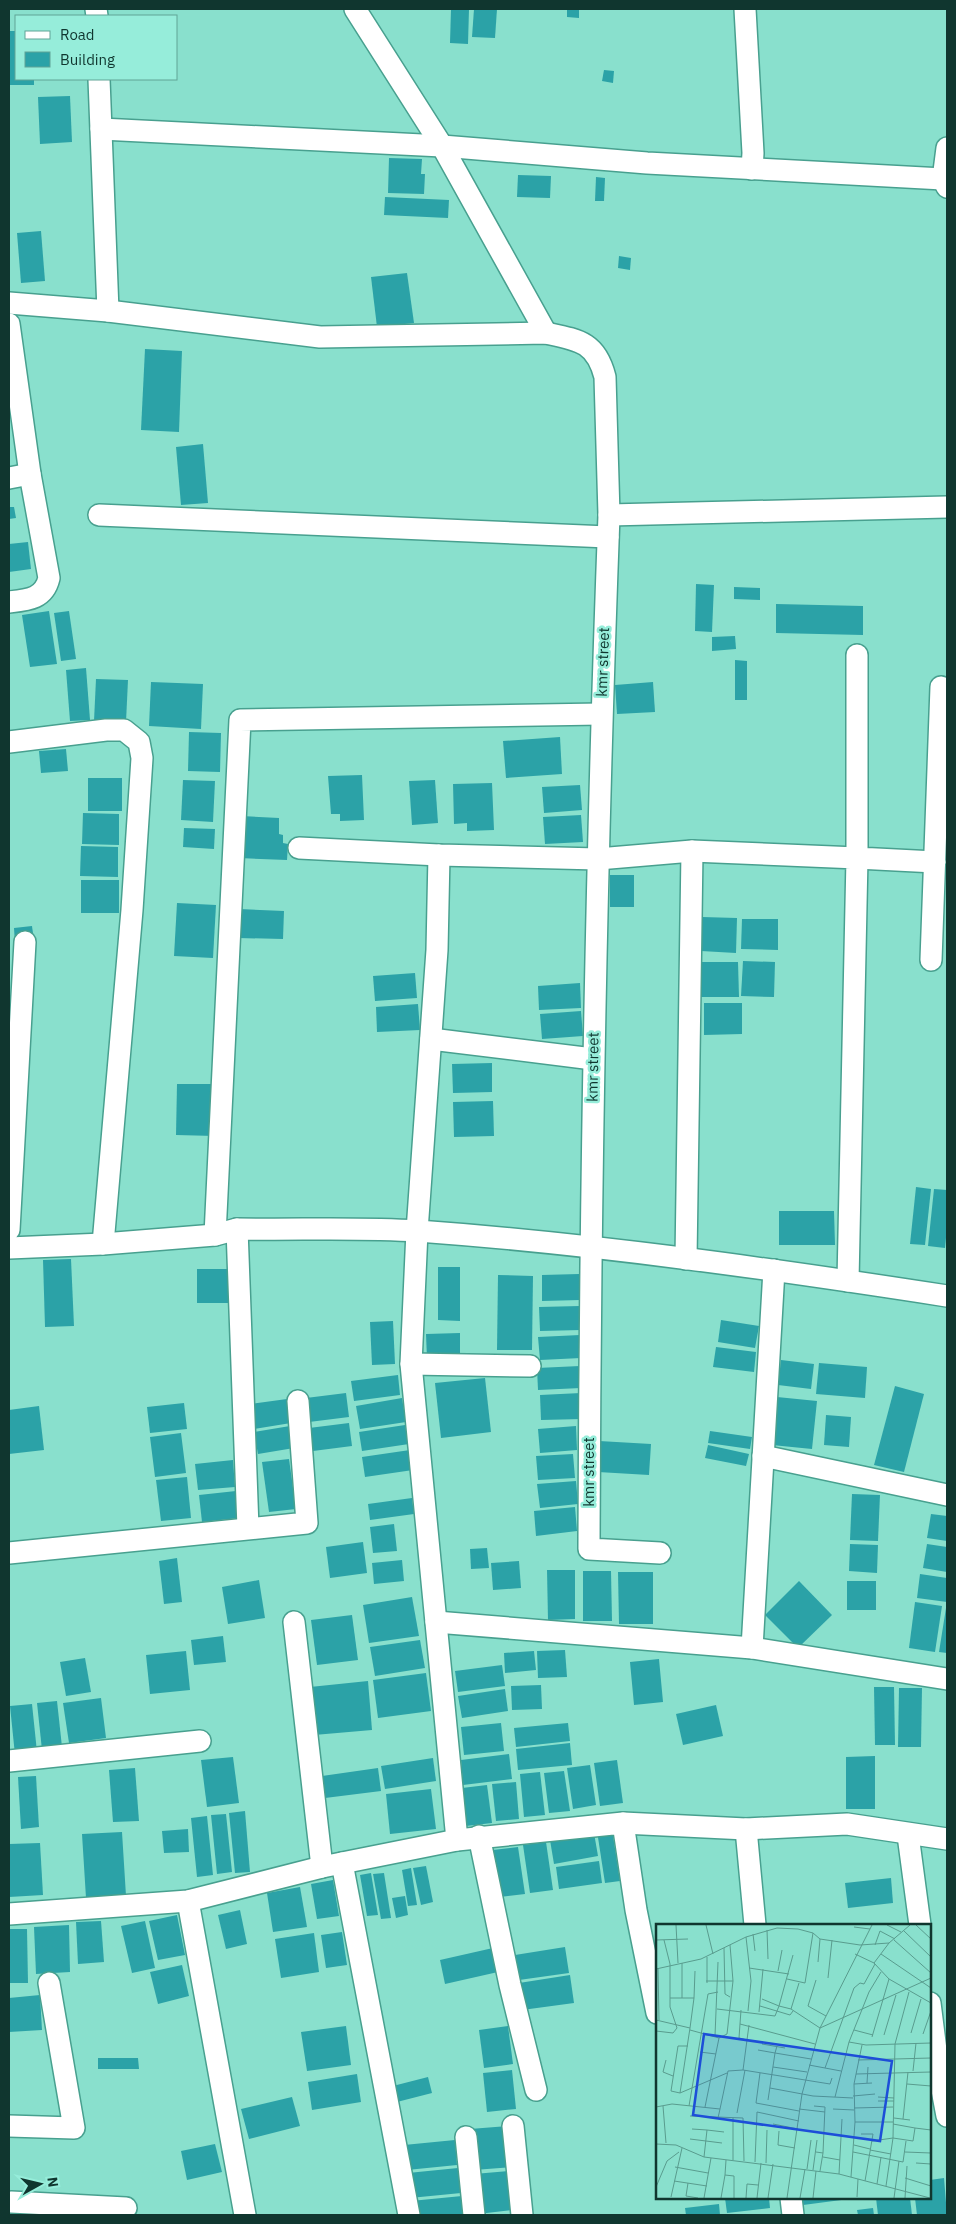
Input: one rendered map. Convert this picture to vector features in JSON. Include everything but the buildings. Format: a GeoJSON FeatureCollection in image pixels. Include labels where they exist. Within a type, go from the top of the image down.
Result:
{"type":"FeatureCollection","features":[{"type":"Feature","properties":{"kind":"street"},"geometry":{"type":"LineString","coordinates":[[355,9],[442,146],[546,333]]}},
{"type":"Feature","properties":{"kind":"street"},"geometry":{"type":"LineString","coordinates":[[745,9],[753,153],[752,169]]}},
{"type":"Feature","properties":{"kind":"street"},"geometry":{"type":"LineString","coordinates":[[99,80],[108,311]]}},
{"type":"Feature","properties":{"kind":"street"},"geometry":{"type":"LineString","coordinates":[[101,129],[442,146],[647,163],[945,183],[947,148]]}},
{"type":"Feature","properties":{"kind":"street","name":"kmr street"},"geometry":{"type":"LineString","coordinates":[[9,303],[108,311],[320,338],[546,333],[573,339],[590,347],[601,361],[605,377],[609,515],[601,714],[593,1059],[589,1549],[660,1554]]}},
{"type":"Feature","properties":{"kind":"street"},"geometry":{"type":"LineString","coordinates":[[9,324],[30,474],[49,578],[47,586],[41,595],[28,600],[9,602]]}},
{"type":"Feature","properties":{"kind":"street"},"geometry":{"type":"LineString","coordinates":[[9,478],[30,474]]}},
{"type":"Feature","properties":{"kind":"street"},"geometry":{"type":"LineString","coordinates":[[609,515],[947,507]]}},
{"type":"Feature","properties":{"kind":"street"},"geometry":{"type":"LineString","coordinates":[[99,516],[608,537]]}},
{"type":"Feature","properties":{"kind":"street"},"geometry":{"type":"LineString","coordinates":[[848,1281],[858,858],[857,655]]}},
{"type":"Feature","properties":{"kind":"street"},"geometry":{"type":"LineString","coordinates":[[931,960],[941,687]]}},
{"type":"Feature","properties":{"kind":"street"},"geometry":{"type":"LineString","coordinates":[[215,1235],[240,720],[601,714]]}},
{"type":"Feature","properties":{"kind":"street"},"geometry":{"type":"LineString","coordinates":[[9,742],[106,730],[124,730],[139,742],[142,758],[132,910],[103,1244]]}},
{"type":"Feature","properties":{"kind":"street"},"geometry":{"type":"LineString","coordinates":[[299,848],[439,855],[598,859],[692,851],[935,862]]}},
{"type":"Feature","properties":{"kind":"street"},"geometry":{"type":"LineString","coordinates":[[686,1259],[692,851]]}},
{"type":"Feature","properties":{"kind":"street"},"geometry":{"type":"LineString","coordinates":[[439,855],[437,950],[417,1231],[411,1364],[457,1840]]}},
{"type":"Feature","properties":{"kind":"street"},"geometry":{"type":"LineString","coordinates":[[9,1230],[25,942]]}},
{"type":"Feature","properties":{"kind":"street"},"geometry":{"type":"LineString","coordinates":[[431,1039],[593,1059]]}},
{"type":"Feature","properties":{"kind":"street"},"geometry":{"type":"LineString","coordinates":[[237,1229],[248,1528]]}},
{"type":"Feature","properties":{"kind":"street"},"geometry":{"type":"LineString","coordinates":[[9,1248],[103,1244],[215,1235],[237,1229],[417,1231],[590,1247],[774,1270],[947,1296]]}},
{"type":"Feature","properties":{"kind":"street"},"geometry":{"type":"LineString","coordinates":[[752,1648],[774,1270]]}},
{"type":"Feature","properties":{"kind":"street"},"geometry":{"type":"LineString","coordinates":[[411,1364],[530,1366]]}},
{"type":"Feature","properties":{"kind":"street"},"geometry":{"type":"LineString","coordinates":[[9,1553],[306,1522],[298,1401]]}},
{"type":"Feature","properties":{"kind":"street"},"geometry":{"type":"LineString","coordinates":[[763,1456],[947,1495]]}},
{"type":"Feature","properties":{"kind":"street"},"geometry":{"type":"LineString","coordinates":[[294,1622],[332,1865],[409,2215]]}},
{"type":"Feature","properties":{"kind":"street"},"geometry":{"type":"LineString","coordinates":[[436,1622],[752,1648],[947,1679]]}},
{"type":"Feature","properties":{"kind":"street"},"geometry":{"type":"LineString","coordinates":[[9,1761],[200,1741]]}},
{"type":"Feature","properties":{"kind":"street"},"geometry":{"type":"LineString","coordinates":[[623,1824],[636,1910],[653,1974],[656,2003]]}},
{"type":"Feature","properties":{"kind":"street"},"geometry":{"type":"LineString","coordinates":[[9,1914],[188,1901],[332,1865],[479,1836],[623,1824],[746,1829],[847,1824],[908,1835],[947,1839]]}},
{"type":"Feature","properties":{"kind":"street"},"geometry":{"type":"LineString","coordinates":[[746,1829],[755,1924]]}},
{"type":"Feature","properties":{"kind":"street"},"geometry":{"type":"LineString","coordinates":[[908,1835],[920,1924]]}},
{"type":"Feature","properties":{"kind":"street"},"geometry":{"type":"LineString","coordinates":[[479,1836],[510,1985],[536,2090]]}},
{"type":"Feature","properties":{"kind":"street"},"geometry":{"type":"LineString","coordinates":[[188,1901],[245,2215]]}},
{"type":"Feature","properties":{"kind":"street"},"geometry":{"type":"LineString","coordinates":[[9,2126],[74,2128],[48,1983]]}},
{"type":"Feature","properties":{"kind":"street"},"geometry":{"type":"LineString","coordinates":[[931,2011],[939,2074],[947,2116]]}},
{"type":"Feature","properties":{"kind":"street"},"geometry":{"type":"LineString","coordinates":[[513,2126],[522,2215]]}},
{"type":"Feature","properties":{"kind":"street"},"geometry":{"type":"LineString","coordinates":[[466,2137],[474,2215]]}},
{"type":"Feature","properties":{"kind":"street"},"geometry":{"type":"LineString","coordinates":[[791,2199],[793,2215]]}},
{"type":"Feature","properties":{"kind":"street"},"geometry":{"type":"LineString","coordinates":[[13,2203],[126,2208]]}}]}
